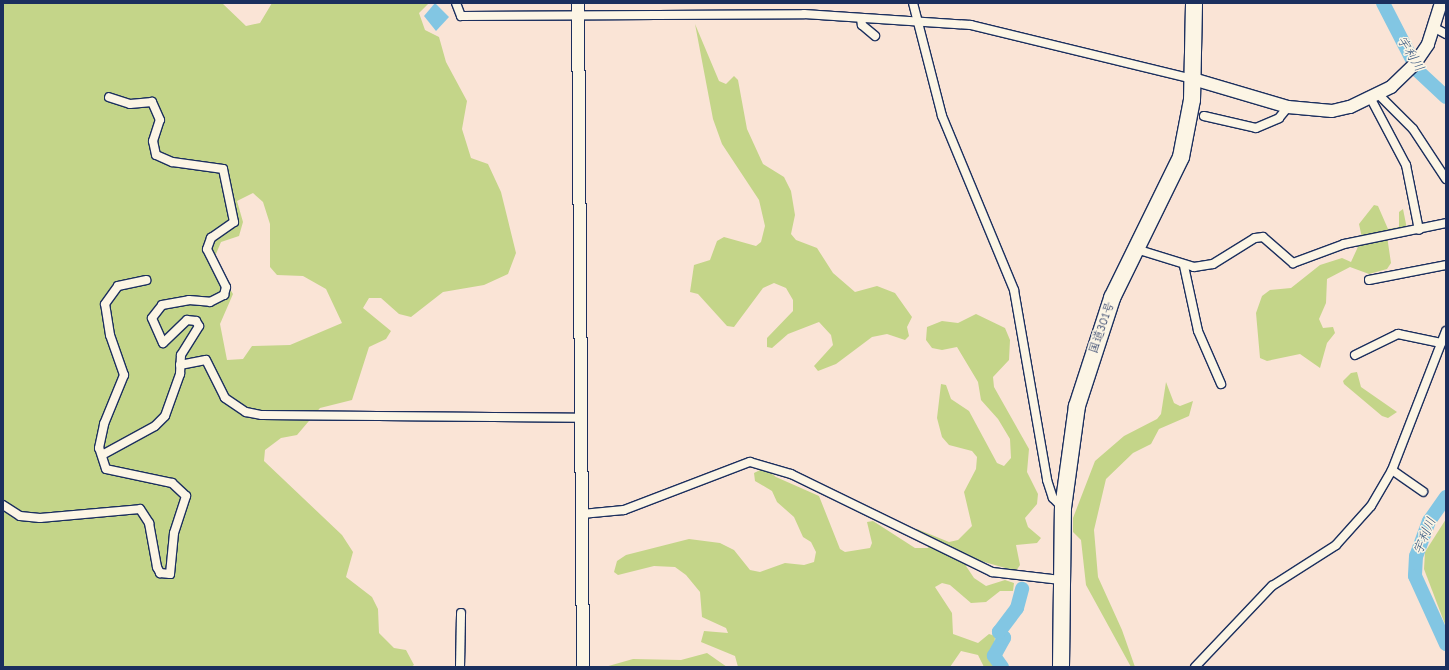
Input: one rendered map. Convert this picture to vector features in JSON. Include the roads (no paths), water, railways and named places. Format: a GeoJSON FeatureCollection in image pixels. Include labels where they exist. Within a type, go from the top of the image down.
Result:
{"type":"FeatureCollection","features":[{"type":"Feature","properties":{"kind":"highway","name":"国道301号"},"geometry":{"type":"LineString","coordinates":[[1061,667],[1063,508],[1077,406],[1099,333],[1136,249],[1181,157],[1193,80],[1194,3]]}},
{"type":"Feature","properties":{"kind":"street"},"geometry":{"type":"LineString","coordinates":[[456,3],[461,16],[578,8],[804,14],[918,23],[971,25],[1025,36],[1193,80],[1288,107],[1332,111],[1375,97],[1402,78],[1440,31],[1441,3]]}},
{"type":"Feature","properties":{"kind":"street"},"geometry":{"type":"LineString","coordinates":[[913,3],[942,116],[1012,283],[1047,480],[1053,498],[1063,508]]}},
{"type":"Feature","properties":{"kind":"street"},"geometry":{"type":"LineString","coordinates":[[578,8],[582,667]]}},
{"type":"Feature","properties":{"kind":"street"},"geometry":{"type":"LineString","coordinates":[[861,19],[862,25],[874,36]]}},
{"type":"Feature","properties":{"kind":"street"},"geometry":{"type":"LineString","coordinates":[[102,455],[155,426],[165,416],[180,365],[181,355],[197,333],[196,321],[187,320],[163,343],[152,318],[162,305],[189,300],[210,302],[224,295],[226,287],[207,249],[211,238],[234,222],[227,202],[228,180],[223,169],[172,162],[156,155],[153,141],[160,120],[152,102],[130,104],[109,97]]}},
{"type":"Feature","properties":{"kind":"street"},"geometry":{"type":"LineString","coordinates":[[1375,97],[1413,129],[1446,178]]}},
{"type":"Feature","properties":{"kind":"street"},"geometry":{"type":"LineString","coordinates":[[1375,97],[1406,165],[1419,230]]}},
{"type":"Feature","properties":{"kind":"street"},"geometry":{"type":"LineString","coordinates":[[1204,116],[1256,128],[1279,118],[1288,107]]}},
{"type":"Feature","properties":{"kind":"street"},"geometry":{"type":"LineString","coordinates":[[1136,249],[1184,266],[1213,264],[1255,238],[1270,241],[1293,263],[1344,244],[1446,224]]}},
{"type":"Feature","properties":{"kind":"street"},"geometry":{"type":"LineString","coordinates":[[1369,280],[1446,265]]}},
{"type":"Feature","properties":{"kind":"street"},"geometry":{"type":"LineString","coordinates":[[1184,266],[1198,331],[1221,384]]}},
{"type":"Feature","properties":{"kind":"street"},"geometry":{"type":"LineString","coordinates":[[3,505],[20,516],[40,518],[140,509],[149,523],[152,553],[157,567],[160,572],[170,574],[174,533],[186,496],[182,490],[162,479],[112,473],[102,464],[99,439],[124,375],[110,335],[105,304],[118,286],[146,280]]}},
{"type":"Feature","properties":{"kind":"street"},"geometry":{"type":"LineString","coordinates":[[1194,667],[1275,582],[1321,555],[1347,535],[1371,506],[1392,470],[1446,331]]}},
{"type":"Feature","properties":{"kind":"street"},"geometry":{"type":"LineString","coordinates":[[1355,355],[1398,334],[1441,343]]}},
{"type":"Feature","properties":{"kind":"street"},"geometry":{"type":"LineString","coordinates":[[180,365],[206,360],[225,398],[246,412],[262,415],[580,418]]}},
{"type":"Feature","properties":{"kind":"street"},"geometry":{"type":"LineString","coordinates":[[582,514],[624,510],[750,462],[768,464],[992,572],[1061,580]]}},
{"type":"Feature","properties":{"kind":"street"},"geometry":{"type":"LineString","coordinates":[[1392,470],[1423,492]]}},
{"type":"Feature","properties":{"kind":"street"},"geometry":{"type":"LineString","coordinates":[[460,667],[461,613]]}},
{"type":"Feature","properties":{"kind":"water"},"geometry":{"type":"Polygon","coordinates":[[[435,3],[449,17],[436,31],[424,16],[435,3]]]}},
{"type":"Feature","properties":{"kind":"waterway","name":"宇利川"},"geometry":{"type":"LineString","coordinates":[[1383,3],[1418,71],[1446,97]]}},
{"type":"Feature","properties":{"kind":"waterway","name":"宇利川"},"geometry":{"type":"LineString","coordinates":[[1446,497],[1429,521],[1416,556],[1415,576],[1446,644]]}},
{"type":"Feature","properties":{"kind":"waterway"},"geometry":{"type":"LineString","coordinates":[[1002,667],[994,656],[1004,638],[999,632],[1017,608],[1022,589]]}}]}
